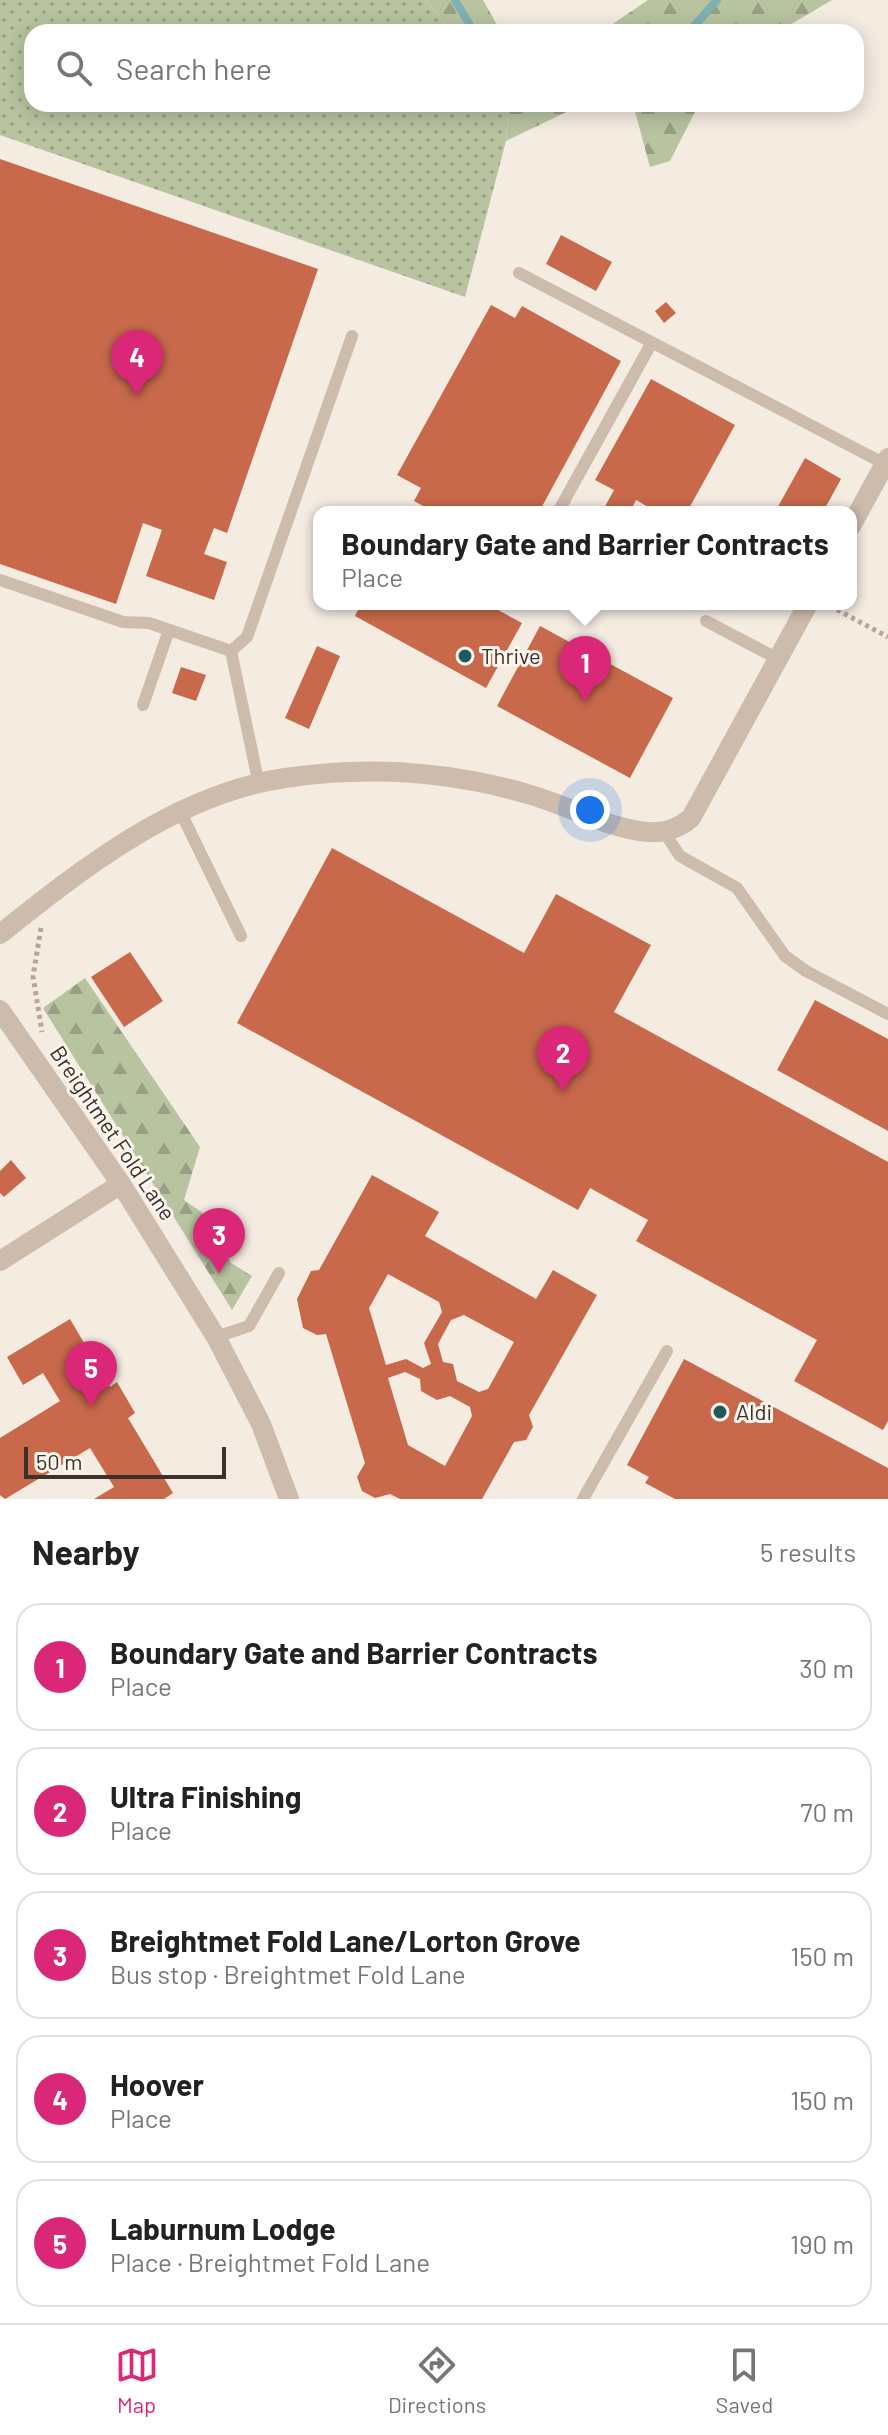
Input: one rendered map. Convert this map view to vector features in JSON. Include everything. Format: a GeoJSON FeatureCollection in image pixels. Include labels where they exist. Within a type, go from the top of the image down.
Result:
{"type":"FeatureCollection","features":[{"type":"Feature","properties":{"kind":"street"},"geometry":{"type":"LineString","coordinates":[[857,515],[886,461]]}},
{"type":"Feature","properties":{"kind":"street"},"geometry":{"type":"LineString","coordinates":[[0,934],[71,877],[140,833],[206,800],[281,778],[362,769],[448,776],[530,794],[626,828],[664,832],[680,827],[691,818],[805,610]]}},
{"type":"Feature","properties":{"kind":"street","name":"Breightmet Fold Lane"},"geometry":{"type":"LineString","coordinates":[[0,1010],[121,1184],[216,1337],[261,1424],[289,1499]]}},
{"type":"Feature","properties":{"kind":"street"},"geometry":{"type":"LineString","coordinates":[[0,1261],[121,1184]]}},
{"type":"Feature","properties":{"kind":"lane"},"geometry":{"type":"LineString","coordinates":[[519,273],[651,344],[886,461]]}},
{"type":"Feature","properties":{"kind":"lane"},"geometry":{"type":"LineString","coordinates":[[231,651],[247,637],[352,336]]}},
{"type":"Feature","properties":{"kind":"lane"},"geometry":{"type":"LineString","coordinates":[[561,506],[651,344]]}},
{"type":"Feature","properties":{"kind":"lane"},"geometry":{"type":"LineString","coordinates":[[0,580],[123,622],[149,623],[231,651]]}},
{"type":"Feature","properties":{"kind":"lane"},"geometry":{"type":"LineString","coordinates":[[706,621],[778,659]]}},
{"type":"Feature","properties":{"kind":"lane"},"geometry":{"type":"LineString","coordinates":[[143,705],[169,630]]}},
{"type":"Feature","properties":{"kind":"lane"},"geometry":{"type":"LineString","coordinates":[[231,651],[259,785]]}},
{"type":"Feature","properties":{"kind":"lane"},"geometry":{"type":"LineString","coordinates":[[181,813],[241,936]]}},
{"type":"Feature","properties":{"kind":"lane"},"geometry":{"type":"LineString","coordinates":[[664,832],[680,856],[737,888],[785,956],[806,971],[888,1014]]}},
{"type":"Feature","properties":{"kind":"lane"},"geometry":{"type":"LineString","coordinates":[[216,1337],[249,1326],[279,1273]]}},
{"type":"Feature","properties":{"kind":"lane"},"geometry":{"type":"LineString","coordinates":[[583,1499],[667,1351]]}},
{"type":"Feature","properties":{"kind":"path"},"geometry":{"type":"LineString","coordinates":[[837,610],[888,637]]}},
{"type":"Feature","properties":{"kind":"path"},"geometry":{"type":"LineString","coordinates":[[40,902],[41,934],[33,976],[43,1026],[41,1069]]}},
{"type":"Feature","properties":{"kind":"green space"},"geometry":{"type":"Polygon","coordinates":[[[0,0],[426,0],[446,24],[24,24],[24,112],[508,112],[506,141],[465,297],[0,135],[0,0]]]}},
{"type":"Feature","properties":{"kind":"green space"},"geometry":{"type":"Polygon","coordinates":[[[426,0],[483,0],[496,24],[446,24],[426,0]]]}},
{"type":"Feature","properties":{"kind":"green space"},"geometry":{"type":"Polygon","coordinates":[[[648,0],[832,0],[792,24],[613,24],[648,0]]]}},
{"type":"Feature","properties":{"kind":"green space"},"geometry":{"type":"Polygon","coordinates":[[[508,112],[566,112],[506,141],[508,112]]]}},
{"type":"Feature","properties":{"kind":"green space"},"geometry":{"type":"Polygon","coordinates":[[[635,112],[695,112],[670,161],[650,167],[635,112]]]}},
{"type":"Feature","properties":{"kind":"green space"},"geometry":{"type":"Polygon","coordinates":[[[85,978],[200,1147],[184,1200],[210,1218],[231,1263],[252,1276],[232,1310],[43,1008],[85,978]]]}},
{"type":"Feature","properties":{"kind":"building"},"geometry":{"type":"Polygon","coordinates":[[[0,159],[318,269],[227,533],[214,528],[204,554],[227,562],[214,600],[146,576],[162,530],[143,523],[116,604],[0,564],[0,159]]]}},
{"type":"Feature","properties":{"kind":"building"},"geometry":{"type":"Polygon","coordinates":[[[561,235],[612,262],[596,291],[546,264],[561,235]]]}},
{"type":"Feature","properties":{"kind":"building"},"geometry":{"type":"Polygon","coordinates":[[[666,302],[676,313],[664,323],[655,311],[666,302]]]}},
{"type":"Feature","properties":{"kind":"building"},"geometry":{"type":"Polygon","coordinates":[[[491,305],[515,318],[522,306],[621,361],[542,506],[423,506],[414,501],[421,488],[397,475],[491,305]]]}},
{"type":"Feature","properties":{"kind":"building"},"geometry":{"type":"Polygon","coordinates":[[[651,379],[735,425],[690,506],[646,506],[636,500],[633,506],[605,506],[614,490],[595,480],[651,379]]]}},
{"type":"Feature","properties":{"kind":"building"},"geometry":{"type":"Polygon","coordinates":[[[805,458],[841,479],[826,506],[778,506],[805,458]]]}},
{"type":"Feature","properties":{"kind":"building","name":"Thrive"},"geometry":{"type":"Polygon","coordinates":[[[358,610],[498,610],[522,623],[486,688],[355,616],[358,610]]]}},
{"type":"Feature","properties":{"kind":"building"},"geometry":{"type":"Polygon","coordinates":[[[540,626],[673,698],[630,778],[497,706],[540,626]]]}},
{"type":"Feature","properties":{"kind":"building"},"geometry":{"type":"Polygon","coordinates":[[[317,646],[340,656],[309,729],[285,718],[317,646]]]}},
{"type":"Feature","properties":{"kind":"building"},"geometry":{"type":"Polygon","coordinates":[[[181,667],[206,675],[196,701],[172,693],[181,667]]]}},
{"type":"Feature","properties":{"kind":"building"},"geometry":{"type":"Polygon","coordinates":[[[332,848],[524,953],[556,894],[651,945],[614,1012],[888,1162],[888,1421],[883,1430],[794,1381],[817,1340],[636,1241],[648,1220],[590,1188],[578,1210],[237,1023],[332,848]]]}},
{"type":"Feature","properties":{"kind":"building"},"geometry":{"type":"Polygon","coordinates":[[[130,952],[163,1001],[124,1027],[91,977],[130,952]]]}},
{"type":"Feature","properties":{"kind":"building"},"geometry":{"type":"Polygon","coordinates":[[[815,1000],[888,1039],[888,1131],[777,1070],[815,1000]]]}},
{"type":"Feature","properties":{"kind":"building"},"geometry":{"type":"Polygon","coordinates":[[[11,1160],[26,1178],[4,1197],[0,1193],[0,1171],[11,1160]]]}},
{"type":"Feature","properties":{"kind":"building"},"geometry":{"type":"Polygon","coordinates":[[[372,1175],[439,1212],[425,1236],[536,1299],[553,1270],[597,1295],[529,1415],[533,1427],[526,1440],[514,1442],[482,1499],[400,1499],[390,1494],[375,1498],[362,1491],[357,1477],[365,1463],[326,1334],[317,1335],[303,1328],[297,1299],[311,1271],[319,1270],[372,1175]],[[388,1274],[369,1308],[386,1365],[406,1359],[423,1368],[431,1364],[424,1343],[442,1312],[439,1302],[388,1274]],[[464,1315],[451,1320],[438,1344],[443,1362],[453,1364],[457,1381],[479,1392],[488,1389],[514,1342],[464,1315]],[[405,1372],[388,1378],[408,1445],[445,1466],[472,1416],[470,1407],[450,1396],[437,1400],[421,1391],[420,1379],[405,1372]]]}},
{"type":"Feature","properties":{"kind":"building"},"geometry":{"type":"Polygon","coordinates":[[[70,1319],[110,1387],[117,1382],[135,1413],[128,1418],[173,1493],[164,1499],[94,1499],[114,1487],[90,1448],[5,1499],[0,1495],[0,1438],[60,1401],[43,1373],[23,1385],[7,1357],[70,1319]]]}},
{"type":"Feature","properties":{"kind":"building","name":"Aldi"},"geometry":{"type":"Polygon","coordinates":[[[684,1359],[888,1468],[888,1499],[675,1499],[645,1483],[649,1477],[627,1465],[684,1359]]]}},
{"type":"Feature","properties":{"kind":"waterway"},"geometry":{"type":"LineString","coordinates":[[455,0],[469,24]]}},
{"type":"Feature","properties":{"kind":"waterway"},"geometry":{"type":"LineString","coordinates":[[696,24],[717,0]]}},
{"type":"Feature","properties":{"kind":"place","name":"Hoover"},"geometry":{"type":"Point","coordinates":[137,396]}},
{"type":"Feature","properties":{"kind":"place","name":"Thrive"},"geometry":{"type":"Point","coordinates":[465,656]}},
{"type":"Feature","properties":{"kind":"place","name":"Boundary Gate and Barrier Contracts"},"geometry":{"type":"Point","coordinates":[585,702]}},
{"type":"Feature","properties":{"kind":"place","name":"Ultra Finishing"},"geometry":{"type":"Point","coordinates":[563,1092]}},
{"type":"Feature","properties":{"kind":"place","name":"Breightmet Fold Lane/Lorton Grove"},"geometry":{"type":"Point","coordinates":[219,1274]}},
{"type":"Feature","properties":{"kind":"place","name":"Laburnum Lodge"},"geometry":{"type":"Point","coordinates":[91,1407]}},
{"type":"Feature","properties":{"kind":"place","name":"Aldi"},"geometry":{"type":"Point","coordinates":[720,1412]}}]}
